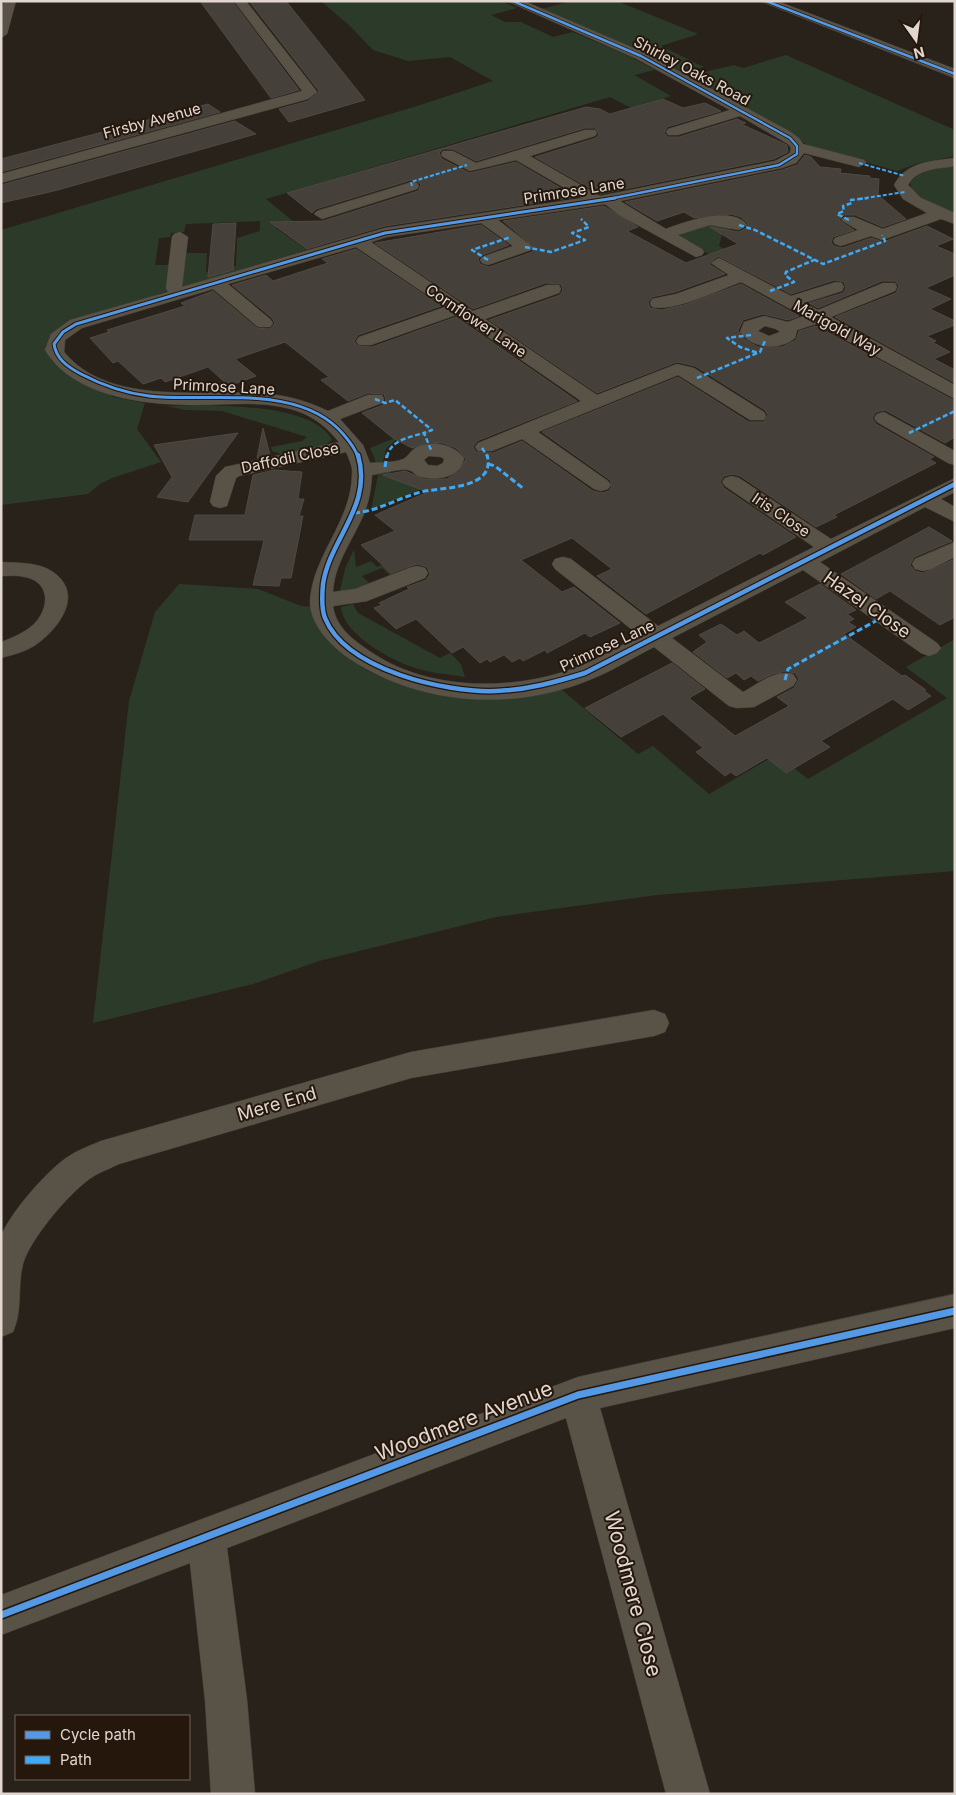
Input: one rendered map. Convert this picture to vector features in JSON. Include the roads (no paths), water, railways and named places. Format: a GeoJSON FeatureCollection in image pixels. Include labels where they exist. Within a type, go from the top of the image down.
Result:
{"type":"FeatureCollection","features":[{"type":"Feature","properties":{"kind":"street"},"geometry":{"type":"LineString","coordinates":[[1,34],[10,1]]}},
{"type":"Feature","properties":{"kind":"street","name":"Firsby Avenue"},"geometry":{"type":"LineString","coordinates":[[1,179],[303,96],[310,92],[240,1]]}},
{"type":"Feature","properties":{"kind":"street","name":"Shirley Oaks Road"},"geometry":{"type":"LineString","coordinates":[[514,1],[641,56],[790,138],[798,148]]}},
{"type":"Feature","properties":{"kind":"street"},"geometry":{"type":"LineString","coordinates":[[766,1],[955,74]]}},
{"type":"Feature","properties":{"kind":"street"},"geometry":{"type":"LineString","coordinates":[[673,132],[741,111]]}},
{"type":"Feature","properties":{"kind":"street"},"geometry":{"type":"LineString","coordinates":[[448,154],[474,168],[590,133]]}},
{"type":"Feature","properties":{"kind":"street"},"geometry":{"type":"LineString","coordinates":[[798,148],[813,150],[859,163]]}},
{"type":"Feature","properties":{"kind":"street","name":"Primrose Lane"},"geometry":{"type":"LineString","coordinates":[[798,148],[795,157],[779,165],[603,200],[409,228],[357,240],[76,324],[57,338],[54,350],[63,362],[80,374],[122,390],[177,398],[280,402],[308,410],[326,418],[342,430],[353,445],[362,470],[362,485],[358,502],[329,565],[321,601],[324,615],[331,629],[358,654],[404,677],[442,687],[466,690],[507,690],[560,682],[593,669],[955,484]]}},
{"type":"Feature","properties":{"kind":"street"},"geometry":{"type":"LineString","coordinates":[[518,155],[696,252]]}},
{"type":"Feature","properties":{"kind":"street"},"geometry":{"type":"LineString","coordinates":[[948,216],[907,194],[902,188],[902,181],[914,171],[955,162]]}},
{"type":"Feature","properties":{"kind":"street"},"geometry":{"type":"LineString","coordinates":[[322,214],[412,186]]}},
{"type":"Feature","properties":{"kind":"street"},"geometry":{"type":"LineString","coordinates":[[368,200],[409,228]]}},
{"type":"Feature","properties":{"kind":"street"},"geometry":{"type":"LineString","coordinates":[[849,220],[870,231],[885,235],[948,216]]}},
{"type":"Feature","properties":{"kind":"street"},"geometry":{"type":"LineString","coordinates":[[483,217],[525,246],[488,260]]}},
{"type":"Feature","properties":{"kind":"street"},"geometry":{"type":"LineString","coordinates":[[665,235],[708,220],[721,219],[740,225]]}},
{"type":"Feature","properties":{"kind":"street"},"geometry":{"type":"LineString","coordinates":[[841,241],[870,231]]}},
{"type":"Feature","properties":{"kind":"street"},"geometry":{"type":"LineString","coordinates":[[178,293],[174,288],[180,237]]}},
{"type":"Feature","properties":{"kind":"street","name":"Cornflower Lane"},"geometry":{"type":"LineString","coordinates":[[357,240],[595,402]]}},
{"type":"Feature","properties":{"kind":"street","name":"Marigold Way"},"geometry":{"type":"LineString","coordinates":[[720,263],[955,393]]}},
{"type":"Feature","properties":{"kind":"street"},"geometry":{"type":"LineString","coordinates":[[658,303],[681,298],[742,276]]}},
{"type":"Feature","properties":{"kind":"street"},"geometry":{"type":"LineString","coordinates":[[215,282],[264,324]]}},
{"type":"Feature","properties":{"kind":"street"},"geometry":{"type":"LineString","coordinates":[[788,302],[836,287]]}},
{"type":"Feature","properties":{"kind":"street"},"geometry":{"type":"LineString","coordinates":[[786,328],[817,318],[889,288]]}},
{"type":"Feature","properties":{"kind":"street"},"geometry":{"type":"LineString","coordinates":[[365,341],[553,289]]}},
{"type":"Feature","properties":{"kind":"street"},"geometry":{"type":"LineString","coordinates":[[485,447],[671,370],[680,369],[688,372],[757,416]]}},
{"type":"Feature","properties":{"kind":"street"},"geometry":{"type":"LineString","coordinates":[[326,418],[375,399]]}},
{"type":"Feature","properties":{"kind":"street"},"geometry":{"type":"LineString","coordinates":[[884,418],[955,459]]}},
{"type":"Feature","properties":{"kind":"street"},"geometry":{"type":"LineString","coordinates":[[524,431],[601,485]]}},
{"type":"Feature","properties":{"kind":"street","name":"Daffodil Close"},"geometry":{"type":"LineString","coordinates":[[220,502],[226,476],[232,471],[353,445]]}},
{"type":"Feature","properties":{"kind":"street"},"geometry":{"type":"LineString","coordinates":[[362,470],[414,463]]}},
{"type":"Feature","properties":{"kind":"street","name":"Iris Close"},"geometry":{"type":"LineString","coordinates":[[732,482],[830,548]]}},
{"type":"Feature","properties":{"kind":"street"},"geometry":{"type":"LineString","coordinates":[[926,499],[955,516]]}},
{"type":"Feature","properties":{"kind":"street"},"geometry":{"type":"LineString","coordinates":[[923,564],[955,548]]}},
{"type":"Feature","properties":{"kind":"street","name":"Hazel Close"},"geometry":{"type":"LineString","coordinates":[[804,561],[929,648]]}},
{"type":"Feature","properties":{"kind":"street"},"geometry":{"type":"LineString","coordinates":[[563,564],[737,700],[746,701],[785,680]]}},
{"type":"Feature","properties":{"kind":"street"},"geometry":{"type":"LineString","coordinates":[[1,569],[26,569],[39,573],[50,580],[58,594],[58,606],[53,619],[43,629],[30,638],[1,650]]}},
{"type":"Feature","properties":{"kind":"street"},"geometry":{"type":"LineString","coordinates":[[321,601],[359,596],[417,573]]}},
{"type":"Feature","properties":{"kind":"street","name":"Mere End"},"geometry":{"type":"LineString","coordinates":[[1,1320],[6,1265],[22,1229],[48,1197],[77,1169],[112,1151],[411,1065],[654,1023]]}},
{"type":"Feature","properties":{"kind":"street","name":"Woodmere Avenue"},"geometry":{"type":"LineString","coordinates":[[1,1615],[578,1394],[955,1311]]}},
{"type":"Feature","properties":{"kind":"street","name":"Woodmere Close"},"geometry":{"type":"LineString","coordinates":[[578,1394],[688,1794]]}},
{"type":"Feature","properties":{"kind":"street"},"geometry":{"type":"LineString","coordinates":[[206,1536],[226,1700],[233,1794]]}}]}
